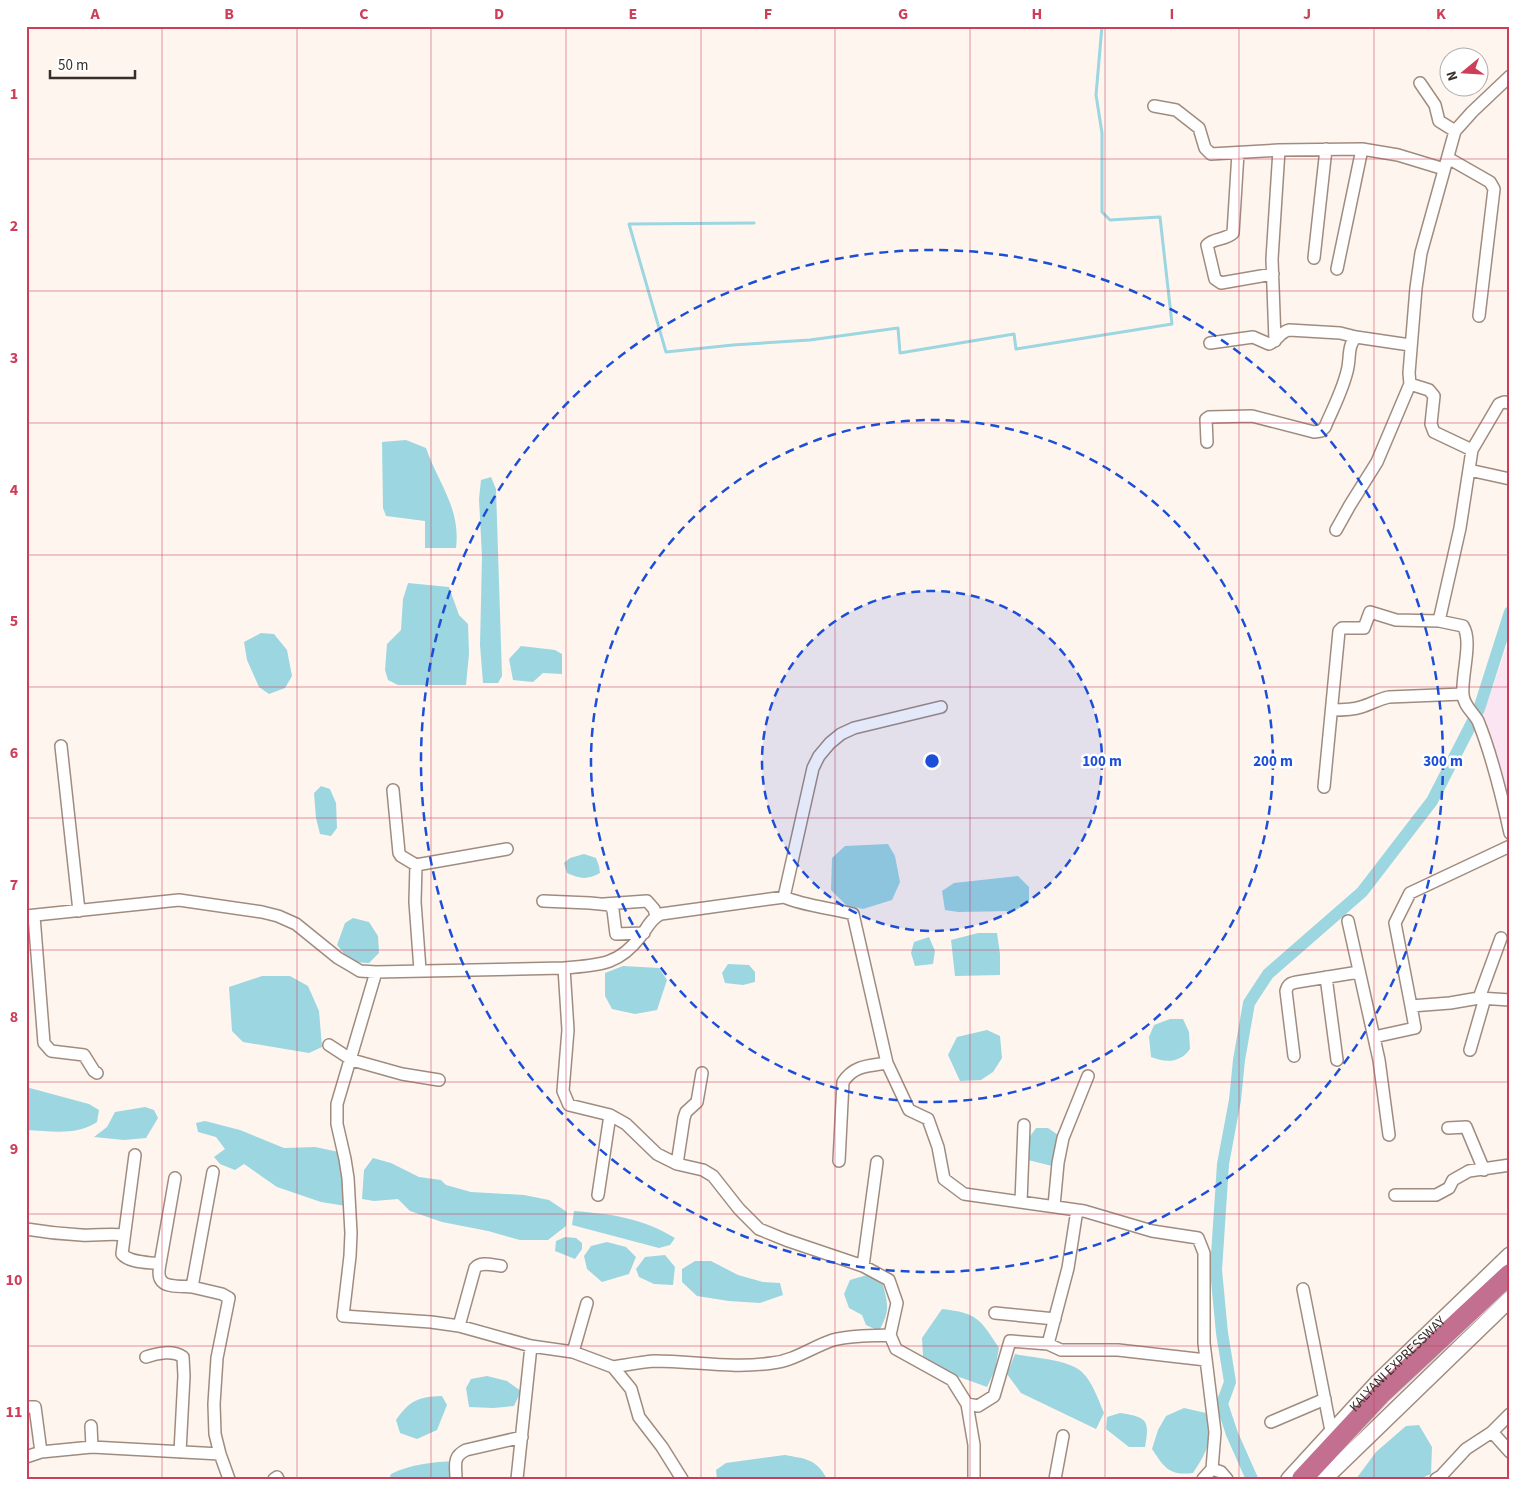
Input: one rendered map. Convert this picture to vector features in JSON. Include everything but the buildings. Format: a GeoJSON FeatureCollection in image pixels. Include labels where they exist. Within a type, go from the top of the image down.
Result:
{"type":"FeatureCollection","features":[{"type":"Feature","properties":{"kind":"highway","name":"KALYANI EXPRESSWAY"},"geometry":{"type":"LineString","coordinates":[[1302,1479],[1381,1394],[1510,1274]]}},
{"type":"Feature","properties":{"kind":"highway","name":"KALYANI EXPRESSWAY"},"geometry":{"type":"LineString","coordinates":[[1310,1479],[1383,1400],[1510,1284]]}},
{"type":"Feature","properties":{"kind":"street"},"geometry":{"type":"LineString","coordinates":[[1336,530],[1377,462],[1410,384],[1410,345],[1421,252],[1455,131],[1510,76]]}},
{"type":"Feature","properties":{"kind":"street"},"geometry":{"type":"LineString","coordinates":[[1420,83],[1435,105],[1439,120],[1455,131]]}},
{"type":"Feature","properties":{"kind":"street"},"geometry":{"type":"LineString","coordinates":[[1154,106],[1176,110],[1199,128],[1208,153],[1326,149],[1362,150],[1446,164],[1490,182],[1494,189],[1479,316]]}},
{"type":"Feature","properties":{"kind":"street"},"geometry":{"type":"LineString","coordinates":[[1314,258],[1326,149]]}},
{"type":"Feature","properties":{"kind":"street"},"geometry":{"type":"LineString","coordinates":[[1274,341],[1273,274],[1279,150]]}},
{"type":"Feature","properties":{"kind":"street"},"geometry":{"type":"LineString","coordinates":[[1337,269],[1362,150]]}},
{"type":"Feature","properties":{"kind":"street"},"geometry":{"type":"LineString","coordinates":[[1238,153],[1233,233],[1207,245],[1215,279],[1221,283],[1273,274]]}},
{"type":"Feature","properties":{"kind":"street"},"geometry":{"type":"LineString","coordinates":[[1210,343],[1253,337],[1267,344],[1274,341],[1284,331],[1289,330],[1340,333],[1410,345]]}},
{"type":"Feature","properties":{"kind":"street"},"geometry":{"type":"LineString","coordinates":[[1207,442],[1206,419],[1209,417],[1252,416],[1314,432],[1322,430],[1342,386],[1348,369],[1350,344],[1356,337]]}},
{"type":"Feature","properties":{"kind":"street"},"geometry":{"type":"LineString","coordinates":[[1410,384],[1433,393],[1435,401],[1431,424],[1434,432],[1472,450]]}},
{"type":"Feature","properties":{"kind":"street"},"geometry":{"type":"LineString","coordinates":[[1439,622],[1460,528],[1473,455],[1472,450],[1499,404],[1504,402],[1510,403]]}},
{"type":"Feature","properties":{"kind":"street"},"geometry":{"type":"LineString","coordinates":[[1469,470],[1510,479]]}},
{"type":"Feature","properties":{"kind":"street"},"geometry":{"type":"LineString","coordinates":[[1324,787],[1340,629],[1364,628],[1370,612],[1396,620],[1439,622],[1463,626],[1466,640],[1463,694],[1467,707],[1477,720],[1497,779],[1508,817],[1510,833]]}},
{"type":"Feature","properties":{"kind":"street"},"geometry":{"type":"LineString","coordinates":[[1332,710],[1360,708],[1389,696],[1463,694]]}},
{"type":"Feature","properties":{"kind":"street"},"geometry":{"type":"LineString","coordinates":[[784,897],[809,780],[819,756],[841,734],[854,728],[941,707]]}},
{"type":"Feature","properties":{"kind":"street"},"geometry":{"type":"LineString","coordinates":[[61,746],[79,911]]}},
{"type":"Feature","properties":{"kind":"street"},"geometry":{"type":"LineString","coordinates":[[393,790],[399,852],[401,856],[416,865],[507,849]]}},
{"type":"Feature","properties":{"kind":"street"},"geometry":{"type":"LineString","coordinates":[[1374,1037],[1415,1028],[1395,924],[1410,893],[1510,846]]}},
{"type":"Feature","properties":{"kind":"street"},"geometry":{"type":"LineString","coordinates":[[416,865],[415,902],[420,970]]}},
{"type":"Feature","properties":{"kind":"street"},"geometry":{"type":"LineString","coordinates":[[97,1073],[84,1055],[51,1051],[44,1044],[30,916],[180,900],[262,912],[278,916],[296,924],[338,958],[360,971],[376,972],[564,968],[598,964],[614,960],[625,954],[656,916],[784,897],[795,902],[832,908],[853,914],[887,1062],[909,1110],[928,1119],[938,1147],[944,1179],[964,1194],[1077,1210],[1152,1231],[1198,1238],[1204,1253],[1204,1343],[1215,1432],[1212,1469],[1203,1479]]}},
{"type":"Feature","properties":{"kind":"street"},"geometry":{"type":"LineString","coordinates":[[543,901],[604,904],[647,902],[654,909],[656,916]]}},
{"type":"Feature","properties":{"kind":"street"},"geometry":{"type":"LineString","coordinates":[[604,904],[610,905],[616,934],[644,933]]}},
{"type":"Feature","properties":{"kind":"street"},"geometry":{"type":"LineString","coordinates":[[1348,921],[1379,1060],[1389,1136]]}},
{"type":"Feature","properties":{"kind":"street"},"geometry":{"type":"LineString","coordinates":[[1470,1050],[1482,998],[1502,938]]}},
{"type":"Feature","properties":{"kind":"street"},"geometry":{"type":"LineString","coordinates":[[564,968],[568,1030],[563,1091],[569,1105],[574,1108],[610,1115],[626,1124],[658,1154],[677,1164],[703,1170],[713,1176],[739,1209],[759,1229],[863,1266],[889,1280],[897,1303],[890,1335],[896,1349],[952,1380],[968,1404],[974,1445],[974,1479]]}},
{"type":"Feature","properties":{"kind":"street"},"geometry":{"type":"LineString","coordinates":[[376,972],[352,1060],[337,1104],[337,1124],[348,1178],[351,1233],[343,1316],[432,1322],[459,1326],[531,1346],[573,1352],[613,1367],[653,1361],[748,1366],[774,1363],[794,1358],[814,1347],[835,1340],[861,1336],[890,1335]]}},
{"type":"Feature","properties":{"kind":"street"},"geometry":{"type":"LineString","coordinates":[[1294,1056],[1287,987],[1291,983],[1359,972]]}},
{"type":"Feature","properties":{"kind":"street"},"geometry":{"type":"LineString","coordinates":[[1326,976],[1336,1060]]}},
{"type":"Feature","properties":{"kind":"street"},"geometry":{"type":"LineString","coordinates":[[1412,1006],[1482,998],[1510,1000]]}},
{"type":"Feature","properties":{"kind":"street"},"geometry":{"type":"LineString","coordinates":[[329,1045],[352,1060],[402,1074],[439,1080]]}},
{"type":"Feature","properties":{"kind":"street"},"geometry":{"type":"LineString","coordinates":[[839,1161],[843,1082],[848,1073],[854,1070],[887,1062]]}},
{"type":"Feature","properties":{"kind":"street"},"geometry":{"type":"LineString","coordinates":[[677,1164],[684,1118],[686,1112],[697,1102],[702,1073]]}},
{"type":"Feature","properties":{"kind":"street"},"geometry":{"type":"LineString","coordinates":[[1054,1206],[1058,1163],[1063,1138],[1088,1076]]}},
{"type":"Feature","properties":{"kind":"street"},"geometry":{"type":"LineString","coordinates":[[598,1195],[610,1115]]}},
{"type":"Feature","properties":{"kind":"street"},"geometry":{"type":"LineString","coordinates":[[1021,1202],[1024,1125]]}},
{"type":"Feature","properties":{"kind":"street"},"geometry":{"type":"LineString","coordinates":[[1448,1128],[1466,1127],[1484,1170]]}},
{"type":"Feature","properties":{"kind":"street"},"geometry":{"type":"LineString","coordinates":[[134,1155],[122,1251],[124,1256],[131,1259],[160,1264]]}},
{"type":"Feature","properties":{"kind":"street"},"geometry":{"type":"LineString","coordinates":[[863,1266],[877,1162]]}},
{"type":"Feature","properties":{"kind":"street"},"geometry":{"type":"LineString","coordinates":[[1395,1195],[1436,1194],[1449,1188],[1453,1180],[1469,1171],[1510,1166]]}},
{"type":"Feature","properties":{"kind":"street"},"geometry":{"type":"LineString","coordinates":[[192,1287],[213,1172]]}},
{"type":"Feature","properties":{"kind":"street"},"geometry":{"type":"LineString","coordinates":[[174,1178],[159,1276],[164,1284],[192,1287],[228,1296],[230,1300],[217,1367],[215,1434],[229,1479]]}},
{"type":"Feature","properties":{"kind":"street"},"geometry":{"type":"LineString","coordinates":[[1048,1344],[1068,1268],[1077,1210]]}},
{"type":"Feature","properties":{"kind":"street"},"geometry":{"type":"LineString","coordinates":[[26,1229],[49,1233],[83,1235],[108,1233],[124,1235]]}},
{"type":"Feature","properties":{"kind":"street","name":"KALYANI EXPRESSWAY"},"geometry":{"type":"LineString","coordinates":[[1289,1479],[1377,1383],[1510,1255]]}},
{"type":"Feature","properties":{"kind":"street"},"geometry":{"type":"LineString","coordinates":[[459,1326],[475,1268],[482,1264],[500,1266]]}},
{"type":"Feature","properties":{"kind":"street"},"geometry":{"type":"LineString","coordinates":[[1303,1289],[1331,1431]]}},
{"type":"Feature","properties":{"kind":"street","name":"KALYANI EXPRESSWAY"},"geometry":{"type":"LineString","coordinates":[[1324,1479],[1510,1299]]}},
{"type":"Feature","properties":{"kind":"street"},"geometry":{"type":"LineString","coordinates":[[573,1352],[588,1303]]}},
{"type":"Feature","properties":{"kind":"street"},"geometry":{"type":"LineString","coordinates":[[995,1313],[1055,1320]]}},
{"type":"Feature","properties":{"kind":"street"},"geometry":{"type":"LineString","coordinates":[[968,1404],[978,1406],[994,1396],[1010,1341],[1048,1344],[1061,1350],[1118,1350],[1206,1360]]}},
{"type":"Feature","properties":{"kind":"street"},"geometry":{"type":"LineString","coordinates":[[517,1479],[531,1346]]}},
{"type":"Feature","properties":{"kind":"street"},"geometry":{"type":"LineString","coordinates":[[146,1357],[159,1353],[179,1354],[183,1357],[184,1384],[180,1452]]}},
{"type":"Feature","properties":{"kind":"street"},"geometry":{"type":"LineString","coordinates":[[613,1367],[631,1389],[639,1417],[662,1447],[682,1479]]}},
{"type":"Feature","properties":{"kind":"street"},"geometry":{"type":"LineString","coordinates":[[1271,1422],[1325,1399]]}},
{"type":"Feature","properties":{"kind":"street"},"geometry":{"type":"LineString","coordinates":[[26,1407],[35,1407],[41,1452]]}},
{"type":"Feature","properties":{"kind":"street"},"geometry":{"type":"LineString","coordinates":[[1436,1479],[1466,1449],[1492,1432],[1510,1414]]}},
{"type":"Feature","properties":{"kind":"street"},"geometry":{"type":"LineString","coordinates":[[91,1426],[92,1447]]}},
{"type":"Feature","properties":{"kind":"street"},"geometry":{"type":"LineString","coordinates":[[1492,1432],[1510,1452]]}},
{"type":"Feature","properties":{"kind":"street"},"geometry":{"type":"LineString","coordinates":[[1055,1479],[1063,1436]]}},
{"type":"Feature","properties":{"kind":"street"},"geometry":{"type":"LineString","coordinates":[[456,1479],[456,1457],[460,1453],[522,1437]]}},
{"type":"Feature","properties":{"kind":"street"},"geometry":{"type":"LineString","coordinates":[[26,1457],[41,1452],[92,1447],[220,1454]]}},
{"type":"Feature","properties":{"kind":"street"},"geometry":{"type":"LineString","coordinates":[[1212,1469],[1221,1472],[1226,1479]]}},
{"type":"Feature","properties":{"kind":"street"},"geometry":{"type":"LineString","coordinates":[[274,1479],[278,1477],[278,1479]]}},
{"type":"Feature","properties":{"kind":"shaded area"},"geometry":{"type":"Polygon","coordinates":[[[1510,637],[1510,798],[1507,799],[1482,718],[1510,637]]]}},
{"type":"Feature","properties":{"kind":"water"},"geometry":{"type":"Polygon","coordinates":[[[406,440],[426,448],[452,508],[457,534],[456,548],[425,548],[425,521],[386,516],[383,508],[382,442],[406,440]]]}},
{"type":"Feature","properties":{"kind":"water"},"geometry":{"type":"Polygon","coordinates":[[[491,477],[496,489],[502,676],[498,683],[483,683],[480,645],[482,557],[479,499],[481,480],[491,477]]]}},
{"type":"Feature","properties":{"kind":"water"},"geometry":{"type":"Polygon","coordinates":[[[408,583],[449,587],[459,615],[468,624],[469,654],[466,685],[398,685],[388,680],[385,670],[387,644],[401,630],[403,599],[408,583]]]}},
{"type":"Feature","properties":{"kind":"water"},"geometry":{"type":"Polygon","coordinates":[[[261,633],[274,634],[287,650],[292,676],[285,688],[269,694],[259,687],[247,660],[244,642],[261,633]]]}},
{"type":"Feature","properties":{"kind":"water"},"geometry":{"type":"Polygon","coordinates":[[[521,646],[555,650],[562,654],[562,674],[543,673],[533,682],[513,680],[509,659],[521,646]]]}},
{"type":"Feature","properties":{"kind":"water"},"geometry":{"type":"Polygon","coordinates":[[[321,786],[330,789],[336,803],[337,828],[331,836],[320,834],[316,818],[314,793],[321,786]]]}},
{"type":"Feature","properties":{"kind":"water"},"geometry":{"type":"Polygon","coordinates":[[[888,844],[895,856],[900,882],[892,900],[863,909],[846,905],[831,890],[832,858],[845,846],[888,844]]]}},
{"type":"Feature","properties":{"kind":"water"},"geometry":{"type":"Polygon","coordinates":[[[584,854],[596,858],[600,873],[584,878],[567,873],[564,863],[570,858],[584,854]]]}},
{"type":"Feature","properties":{"kind":"water"},"geometry":{"type":"Polygon","coordinates":[[[1018,876],[1029,887],[1029,903],[1014,911],[958,912],[945,910],[942,891],[954,883],[1018,876]]]}},
{"type":"Feature","properties":{"kind":"water"},"geometry":{"type":"Polygon","coordinates":[[[353,918],[369,922],[378,936],[379,953],[369,963],[351,962],[337,945],[345,923],[353,918]]]}},
{"type":"Feature","properties":{"kind":"water"},"geometry":{"type":"Polygon","coordinates":[[[978,933],[997,933],[1000,975],[955,976],[951,940],[978,933]]]}},
{"type":"Feature","properties":{"kind":"water"},"geometry":{"type":"Polygon","coordinates":[[[929,937],[935,951],[933,964],[915,966],[911,953],[914,942],[929,937]]]}},
{"type":"Feature","properties":{"kind":"water"},"geometry":{"type":"Polygon","coordinates":[[[728,964],[749,965],[755,972],[755,982],[743,985],[725,983],[722,973],[728,964]]]}},
{"type":"Feature","properties":{"kind":"water"},"geometry":{"type":"Polygon","coordinates":[[[623,966],[659,968],[667,980],[657,1010],[635,1014],[612,1009],[605,996],[605,973],[623,966]]]}},
{"type":"Feature","properties":{"kind":"water"},"geometry":{"type":"Polygon","coordinates":[[[262,976],[290,976],[308,986],[319,1011],[322,1047],[309,1053],[243,1042],[232,1031],[229,987],[262,976]]]}},
{"type":"Feature","properties":{"kind":"water"},"geometry":{"type":"Polygon","coordinates":[[[1170,1019],[1183,1019],[1189,1032],[1190,1049],[1186,1054],[1177,1059],[1167,1061],[1151,1057],[1149,1037],[1154,1025],[1170,1019]]]}},
{"type":"Feature","properties":{"kind":"water"},"geometry":{"type":"Polygon","coordinates":[[[987,1030],[1000,1036],[1002,1058],[993,1072],[981,1080],[960,1081],[948,1055],[957,1037],[987,1030]]]}},
{"type":"Feature","properties":{"kind":"water"},"geometry":{"type":"Polygon","coordinates":[[[26,1087],[89,1104],[99,1110],[97,1122],[72,1131],[26,1130],[26,1087]]]}},
{"type":"Feature","properties":{"kind":"water"},"geometry":{"type":"Polygon","coordinates":[[[145,1107],[154,1110],[158,1118],[146,1138],[124,1140],[94,1137],[107,1127],[115,1112],[145,1107]]]}},
{"type":"Feature","properties":{"kind":"water"},"geometry":{"type":"Polygon","coordinates":[[[205,1121],[240,1130],[284,1148],[315,1147],[339,1152],[346,1206],[321,1202],[277,1187],[244,1164],[235,1170],[220,1164],[214,1157],[225,1149],[216,1137],[198,1132],[196,1123],[205,1121]]]}},
{"type":"Feature","properties":{"kind":"water"},"geometry":{"type":"Polygon","coordinates":[[[1036,1128],[1048,1128],[1061,1137],[1052,1166],[1028,1160],[1026,1142],[1036,1128]]]}},
{"type":"Feature","properties":{"kind":"water"},"geometry":{"type":"Polygon","coordinates":[[[373,1158],[391,1163],[419,1177],[441,1180],[446,1185],[471,1192],[524,1195],[549,1200],[567,1212],[566,1226],[548,1240],[520,1240],[488,1231],[442,1222],[410,1211],[398,1199],[374,1201],[362,1199],[364,1170],[373,1158]]]}},
{"type":"Feature","properties":{"kind":"water"},"geometry":{"type":"Polygon","coordinates":[[[574,1211],[639,1221],[675,1238],[670,1245],[659,1248],[572,1225],[574,1211]]]}},
{"type":"Feature","properties":{"kind":"water"},"geometry":{"type":"Polygon","coordinates":[[[565,1237],[576,1238],[582,1243],[582,1249],[575,1259],[555,1251],[556,1241],[565,1237]]]}},
{"type":"Feature","properties":{"kind":"water"},"geometry":{"type":"Polygon","coordinates":[[[607,1242],[626,1247],[636,1257],[629,1274],[602,1282],[587,1269],[584,1256],[591,1246],[607,1242]]]}},
{"type":"Feature","properties":{"kind":"water"},"geometry":{"type":"Polygon","coordinates":[[[665,1255],[675,1267],[673,1285],[654,1284],[639,1277],[636,1269],[645,1257],[665,1255]]]}},
{"type":"Feature","properties":{"kind":"water"},"geometry":{"type":"Polygon","coordinates":[[[695,1261],[711,1261],[738,1275],[763,1282],[780,1283],[783,1295],[760,1303],[697,1296],[682,1282],[682,1269],[695,1261]]]}},
{"type":"Feature","properties":{"kind":"water"},"geometry":{"type":"Polygon","coordinates":[[[867,1275],[883,1285],[886,1299],[885,1319],[879,1331],[866,1325],[862,1315],[849,1308],[844,1294],[850,1280],[867,1275]]]}},
{"type":"Feature","properties":{"kind":"water"},"geometry":{"type":"Polygon","coordinates":[[[942,1309],[971,1315],[977,1319],[999,1348],[995,1370],[987,1387],[951,1374],[923,1357],[922,1338],[942,1309]]]}},
{"type":"Feature","properties":{"kind":"water"},"geometry":{"type":"Polygon","coordinates":[[[1015,1354],[1068,1364],[1082,1372],[1092,1386],[1104,1413],[1096,1429],[1021,1393],[1007,1374],[1015,1354]]]}},
{"type":"Feature","properties":{"kind":"water"},"geometry":{"type":"Polygon","coordinates":[[[487,1376],[507,1381],[521,1391],[514,1406],[493,1408],[469,1407],[466,1388],[471,1379],[487,1376]]]}},
{"type":"Feature","properties":{"kind":"water"},"geometry":{"type":"Polygon","coordinates":[[[442,1396],[447,1405],[437,1430],[417,1439],[400,1433],[396,1420],[410,1404],[427,1397],[442,1396]]]}},
{"type":"Feature","properties":{"kind":"water"},"geometry":{"type":"Polygon","coordinates":[[[1184,1408],[1206,1413],[1209,1431],[1208,1444],[1203,1457],[1193,1473],[1185,1474],[1168,1469],[1152,1449],[1158,1430],[1166,1416],[1184,1408]]]}},
{"type":"Feature","properties":{"kind":"water"},"geometry":{"type":"Polygon","coordinates":[[[1120,1413],[1136,1416],[1144,1421],[1147,1431],[1145,1447],[1129,1447],[1106,1429],[1107,1417],[1120,1413]]]}},
{"type":"Feature","properties":{"kind":"water"},"geometry":{"type":"Polygon","coordinates":[[[1419,1425],[1432,1447],[1431,1474],[1419,1479],[1356,1479],[1376,1452],[1406,1426],[1419,1425]]]}},
{"type":"Feature","properties":{"kind":"water"},"geometry":{"type":"Polygon","coordinates":[[[785,1455],[814,1463],[827,1479],[717,1479],[716,1470],[726,1463],[785,1455]]]}},
{"type":"Feature","properties":{"kind":"water"},"geometry":{"type":"Polygon","coordinates":[[[455,1461],[458,1479],[389,1479],[391,1474],[406,1468],[430,1463],[455,1461]]]}},
{"type":"Feature","properties":{"kind":"waterway"},"geometry":{"type":"LineString","coordinates":[[754,223],[629,224],[666,352],[810,340],[898,328],[900,353],[1014,334],[1016,349],[1172,324],[1160,217],[1110,220],[1102,212],[1102,133],[1096,95],[1102,26]]}},
{"type":"Feature","properties":{"kind":"waterway"},"geometry":{"type":"LineString","coordinates":[[1252,1479],[1232,1434],[1222,1404],[1230,1382],[1222,1333],[1216,1270],[1223,1164],[1235,1100],[1239,1060],[1249,1003],[1268,974],[1362,892],[1432,801],[1479,709],[1510,612]]}}]}
